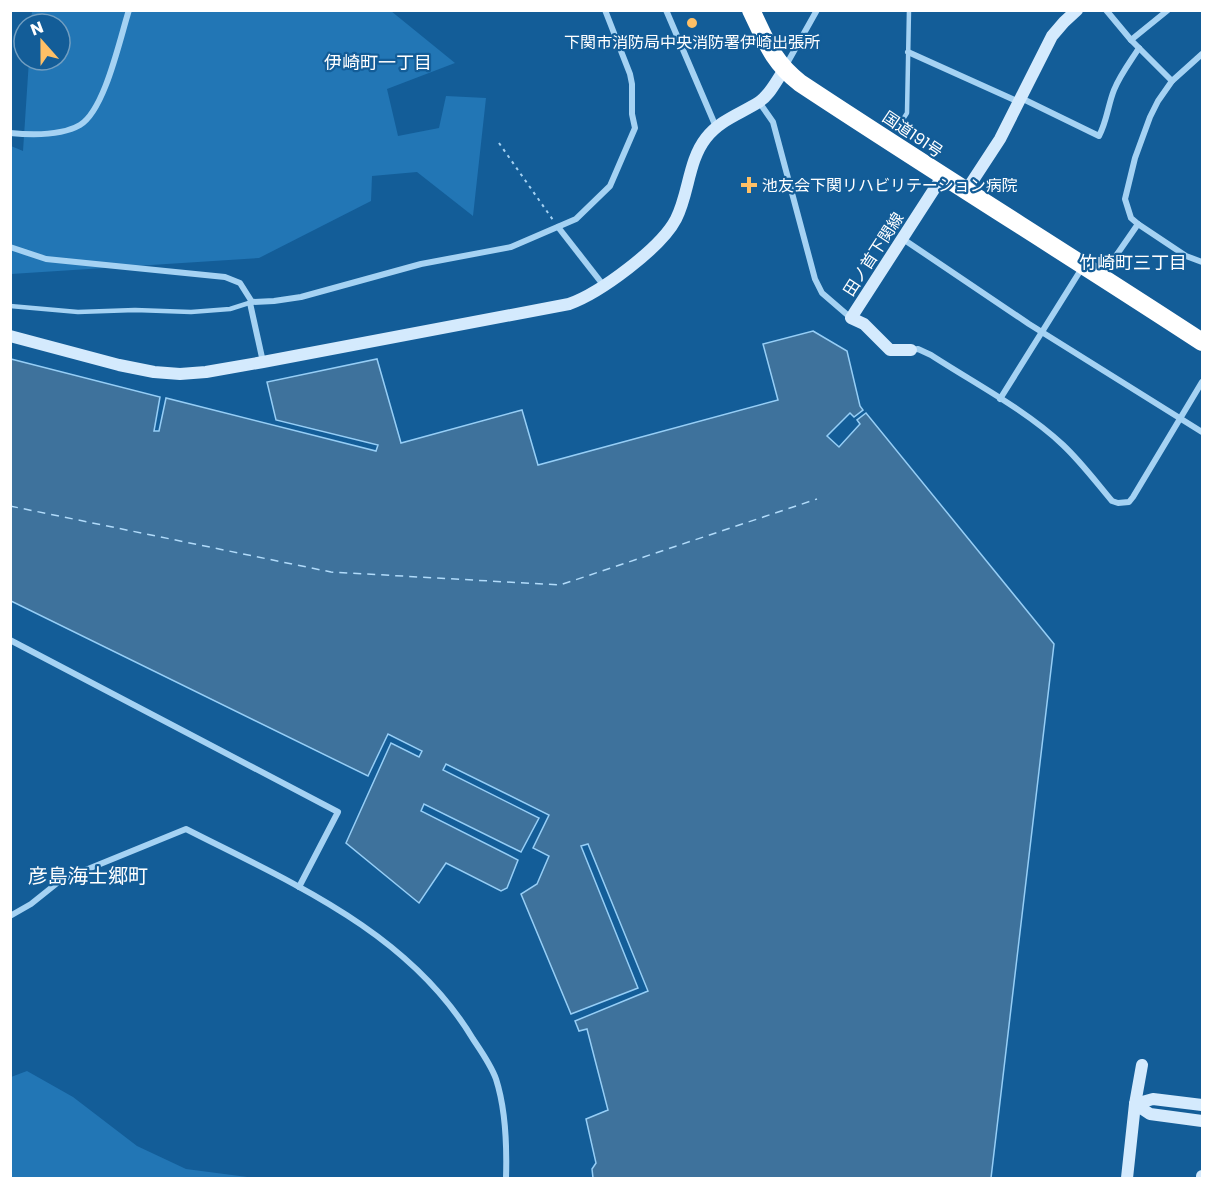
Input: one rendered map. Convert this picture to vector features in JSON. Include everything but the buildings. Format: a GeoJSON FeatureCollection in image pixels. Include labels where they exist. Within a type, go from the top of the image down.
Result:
{"type":"FeatureCollection","features":[{"type":"Feature","properties":{"kind":"highway","name":"国道191号"},"geometry":{"type":"LineString","coordinates":[[751,10],[772,54],[784,70],[942,177],[1102,276],[1203,342]]}},
{"type":"Feature","properties":{"kind":"street"},"geometry":{"type":"LineString","coordinates":[[10,133],[37,134],[81,125],[91,114],[121,45],[129,10]]}},
{"type":"Feature","properties":{"kind":"street"},"geometry":{"type":"LineString","coordinates":[[251,303],[301,297],[421,264],[512,248],[576,219],[604,193],[615,176],[635,128],[630,74],[605,10]]}},
{"type":"Feature","properties":{"kind":"street"},"geometry":{"type":"LineString","coordinates":[[666,10],[716,127]]}},
{"type":"Feature","properties":{"kind":"street"},"geometry":{"type":"LineString","coordinates":[[10,336],[119,365],[154,372],[180,374],[263,362],[569,304],[582,299],[617,278],[660,239],[676,219],[700,146],[716,127],[759,102],[768,94],[817,10]]}},
{"type":"Feature","properties":{"kind":"street"},"geometry":{"type":"LineString","coordinates":[[966,191],[1000,139],[1052,36],[1077,10]]}},
{"type":"Feature","properties":{"kind":"street"},"geometry":{"type":"LineString","coordinates":[[1106,10],[1131,40],[1172,81]]}},
{"type":"Feature","properties":{"kind":"street"},"geometry":{"type":"LineString","coordinates":[[1131,40],[1168,10]]}},
{"type":"Feature","properties":{"kind":"street"},"geometry":{"type":"LineString","coordinates":[[909,52],[1099,136],[1105,126],[1113,91],[1122,72],[1139,48]]}},
{"type":"Feature","properties":{"kind":"street"},"geometry":{"type":"LineString","coordinates":[[1203,54],[1172,81],[1158,101],[1135,158],[1125,199],[1131,218],[1138,224],[1186,256],[1203,262]]}},
{"type":"Feature","properties":{"kind":"street"},"geometry":{"type":"LineString","coordinates":[[759,102],[773,122],[815,279],[822,293],[850,318],[864,324],[890,350],[918,349],[1000,399],[1062,444],[1080,461],[1112,501],[1129,502],[1203,382]]}},
{"type":"Feature","properties":{"kind":"street","name":"田ノ首下関線"},"geometry":{"type":"LineString","coordinates":[[850,318],[942,177]]}},
{"type":"Feature","properties":{"kind":"street"},"geometry":{"type":"LineString","coordinates":[[1102,276],[1138,224]]}},
{"type":"Feature","properties":{"kind":"street"},"geometry":{"type":"LineString","coordinates":[[558,227],[604,286]]}},
{"type":"Feature","properties":{"kind":"street"},"geometry":{"type":"LineString","coordinates":[[903,239],[1041,330],[1203,432]]}},
{"type":"Feature","properties":{"kind":"street"},"geometry":{"type":"LineString","coordinates":[[10,247],[46,260],[225,277],[240,283],[251,303],[263,362]]}},
{"type":"Feature","properties":{"kind":"street"},"geometry":{"type":"LineString","coordinates":[[1000,399],[1041,330],[1084,265]]}},
{"type":"Feature","properties":{"kind":"street"},"geometry":{"type":"LineString","coordinates":[[10,640],[338,812],[299,887]]}},
{"type":"Feature","properties":{"kind":"street"},"geometry":{"type":"LineString","coordinates":[[10,916],[31,904],[61,880],[186,829],[299,887],[353,918],[391,946],[433,985],[459,1015],[495,1075],[504,1127],[506,1179]]}},
{"type":"Feature","properties":{"kind":"street"},"geometry":{"type":"LineString","coordinates":[[1126,1179],[1142,1065]]}},
{"type":"Feature","properties":{"kind":"street"},"geometry":{"type":"LineString","coordinates":[[1135,1104],[1153,1099],[1203,1105]]}},
{"type":"Feature","properties":{"kind":"street"},"geometry":{"type":"LineString","coordinates":[[1135,1104],[1150,1114],[1203,1121]]}},
{"type":"Feature","properties":{"kind":"lane"},"geometry":{"type":"LineString","coordinates":[[898,127],[907,113],[909,10]]}},
{"type":"Feature","properties":{"kind":"lane"},"geometry":{"type":"LineString","coordinates":[[10,306],[78,312],[135,310],[191,312],[230,309],[251,303]]}},
{"type":"Feature","properties":{"kind":"path"},"geometry":{"type":"LineString","coordinates":[[499,143],[558,227]]}},
{"type":"Feature","properties":{"kind":"shaded area"},"geometry":{"type":"Polygon","coordinates":[[[391,11],[455,63],[387,89],[398,136],[439,128],[446,96],[486,98],[473,216],[417,172],[372,176],[371,201],[259,258],[11,274],[11,146],[23,151],[28,72],[72,72],[72,12],[32,12],[391,11]]]}},
{"type":"Feature","properties":{"kind":"shaded area"},"geometry":{"type":"Polygon","coordinates":[[[813,331],[847,351],[860,406],[863,410],[854,417],[850,413],[827,436],[839,447],[860,424],[857,420],[866,413],[1054,644],[991,1178],[593,1178],[592,1169],[596,1163],[586,1119],[608,1110],[587,1029],[579,1031],[575,1021],[648,991],[588,844],[581,846],[638,988],[571,1014],[521,894],[537,884],[549,856],[533,848],[549,815],[446,764],[443,770],[539,818],[521,852],[424,804],[421,811],[518,860],[507,888],[501,891],[446,863],[419,903],[346,843],[391,743],[419,757],[422,751],[388,734],[368,776],[11,601],[11,359],[160,397],[154,431],[159,431],[166,398],[376,451],[378,445],[276,420],[267,382],[377,359],[401,443],[522,410],[538,465],[778,400],[763,344],[813,331]]]}},
{"type":"Feature","properties":{"kind":"shaded area"},"geometry":{"type":"Polygon","coordinates":[[[27,1071],[73,1097],[137,1146],[186,1169],[255,1178],[11,1178],[11,1077],[27,1071]]]}},
{"type":"Feature","properties":{"kind":"ferry route"},"geometry":{"type":"LineString","coordinates":[[10,506],[331,572],[560,585],[817,499]]}},
{"type":"Feature","properties":{"kind":"place","name":"下関市消防局中央消防署伊崎出張所"},"geometry":{"type":"Point","coordinates":[692,23]}},
{"type":"Feature","properties":{"kind":"place","name":"池友会下関リハビリテーション病院"},"geometry":{"type":"Point","coordinates":[749,185]}},
{"type":"Feature","properties":{"kind":"district","name":"伊崎町一丁目"},"geometry":{"type":"Point","coordinates":[378,63]}},
{"type":"Feature","properties":{"kind":"district","name":"竹崎町三丁目"},"geometry":{"type":"Point","coordinates":[1133,263]}},
{"type":"Feature","properties":{"kind":"district","name":"彦島海士郷町"},"geometry":{"type":"Point","coordinates":[88,876]}}]}
